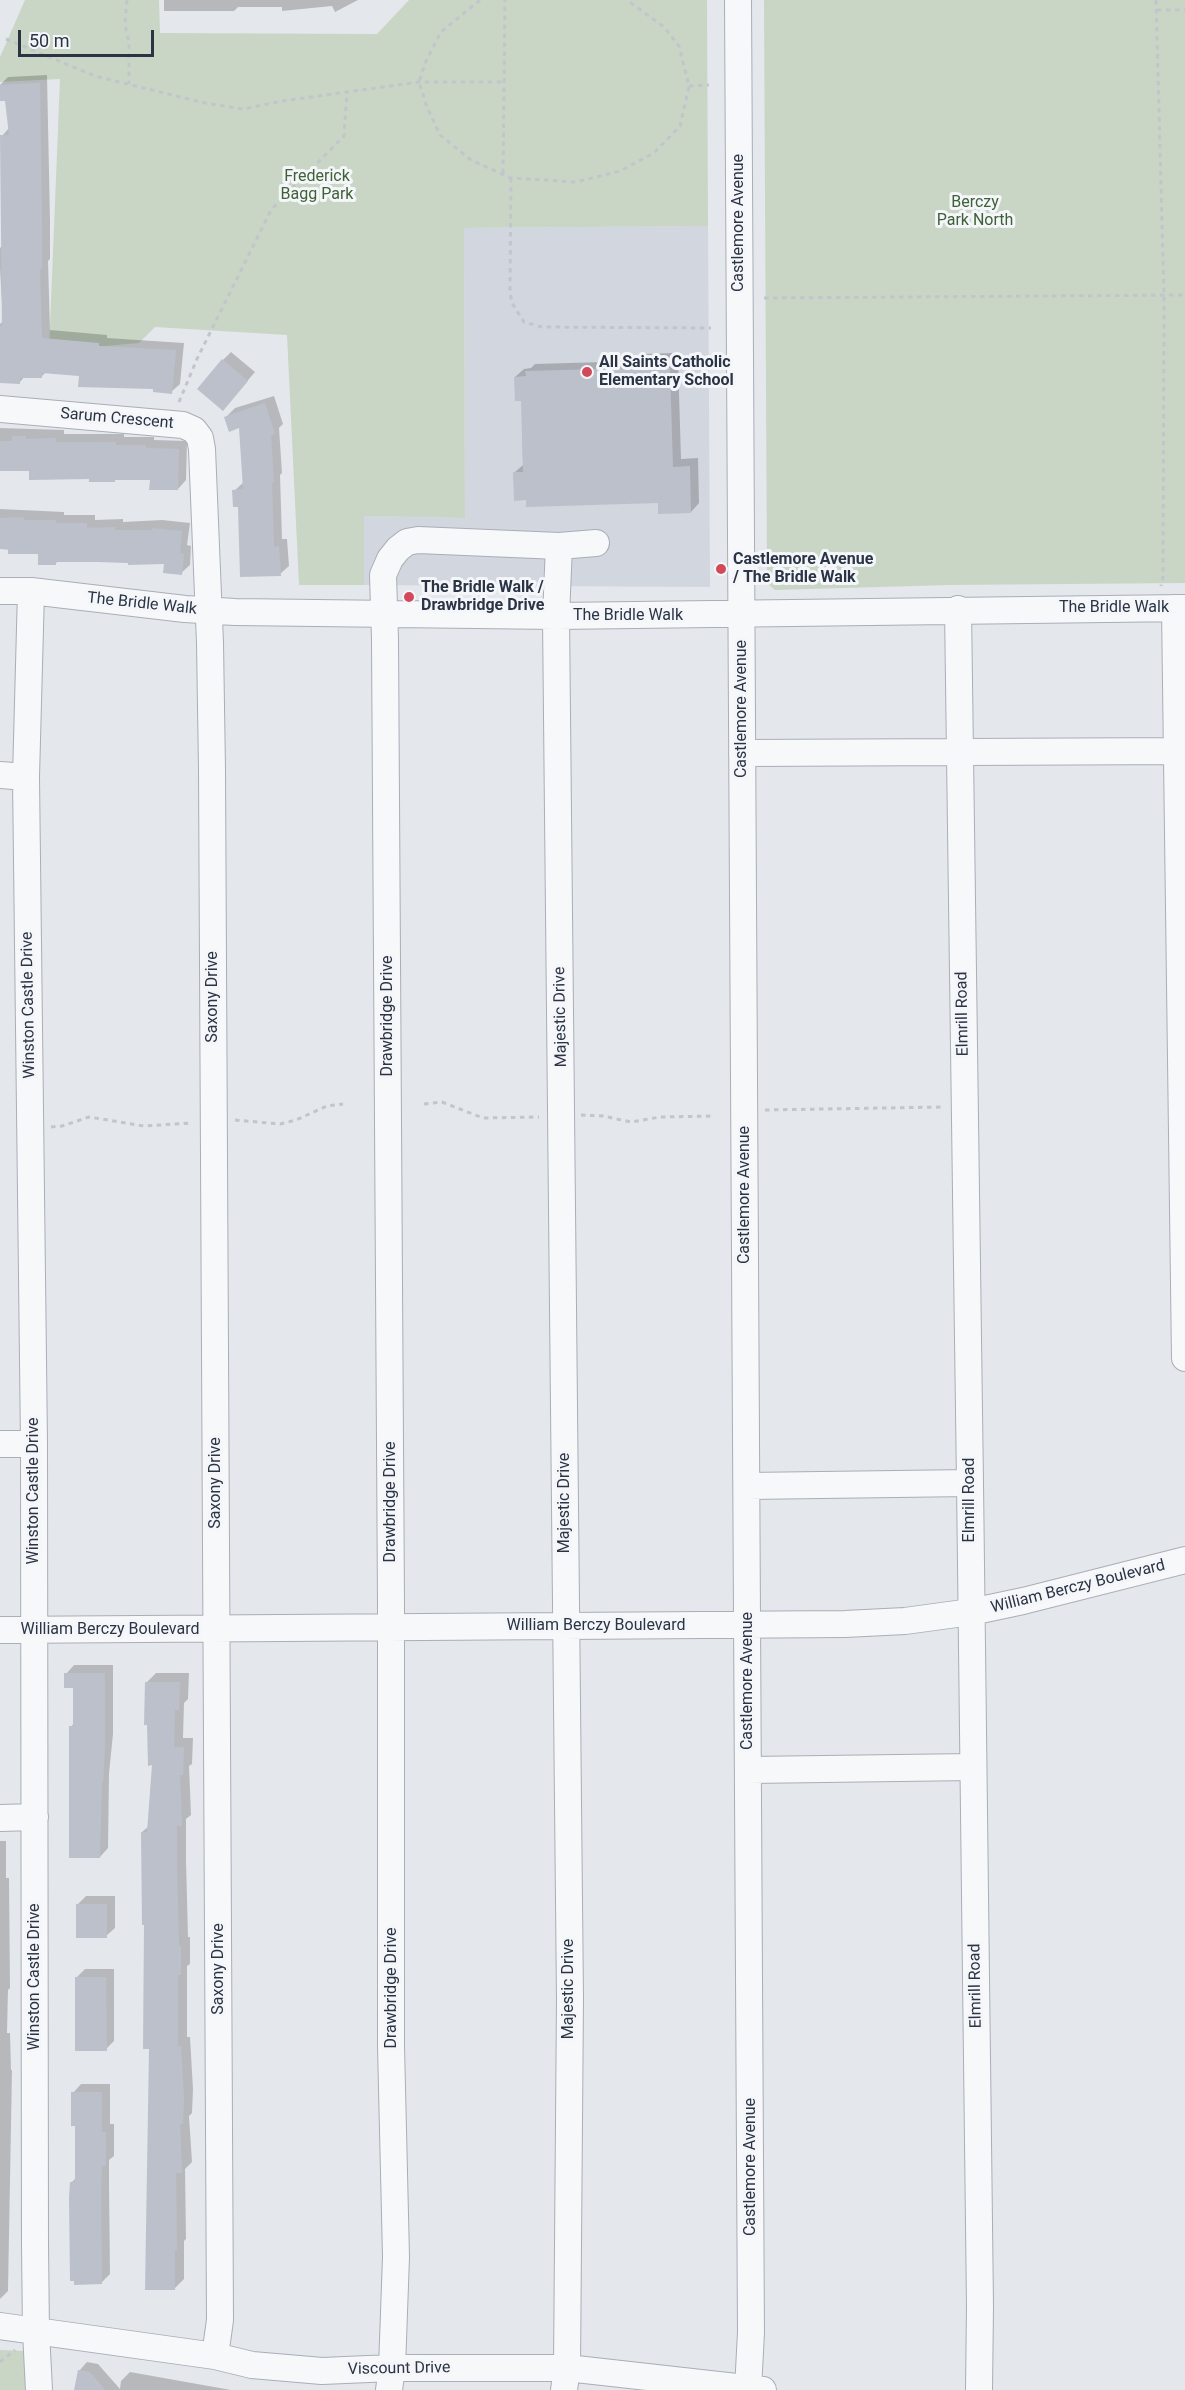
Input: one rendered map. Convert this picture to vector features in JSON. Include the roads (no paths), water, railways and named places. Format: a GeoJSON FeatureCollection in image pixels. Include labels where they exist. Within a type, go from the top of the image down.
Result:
{"type":"FeatureCollection","features":[{"type":"Feature","properties":{"kind":"street","name":"Castlemore Avenue"},"geometry":{"type":"LineString","coordinates":[[738,0],[753,2389]]}},
{"type":"Feature","properties":{"kind":"street","name":"Sarum Crescent"},"geometry":{"type":"LineString","coordinates":[[0,409],[183,425],[194,430],[200,438],[202,449],[208,610]]}},
{"type":"Feature","properties":{"kind":"street","name":"Drawbridge Drive"},"geometry":{"type":"LineString","coordinates":[[390,2379],[396,2257],[391,2046],[392,1629],[383,575],[385,567],[398,549],[407,542],[418,540],[559,546]]}},
{"type":"Feature","properties":{"kind":"street"},"geometry":{"type":"LineString","coordinates":[[559,546],[596,543]]}},
{"type":"Feature","properties":{"kind":"street","name":"Majestic Drive"},"geometry":{"type":"LineString","coordinates":[[559,546],[556,616],[570,1998],[566,2379]]}},
{"type":"Feature","properties":{"kind":"street","name":"The Bridle Walk"},"geometry":{"type":"LineString","coordinates":[[0,591],[31,591],[208,610],[556,616],[958,609],[1180,608]]}},
{"type":"Feature","properties":{"kind":"street","name":"Winston Castle Drive"},"geometry":{"type":"LineString","coordinates":[[31,591],[26,777],[34,1444],[36,2332],[39,2390]]}},
{"type":"Feature","properties":{"kind":"street"},"geometry":{"type":"LineString","coordinates":[[1180,608],[1185,1358]]}},
{"type":"Feature","properties":{"kind":"street","name":"Elmrill Road"},"geometry":{"type":"LineString","coordinates":[[958,609],[980,2294],[979,2390]]}},
{"type":"Feature","properties":{"kind":"street","name":"Saxony Drive"},"geometry":{"type":"LineString","coordinates":[[208,610],[212,770],[220,2320],[214,2356]]}},
{"type":"Feature","properties":{"kind":"street"},"geometry":{"type":"LineString","coordinates":[[742,753],[1181,751]]}},
{"type":"Feature","properties":{"kind":"street"},"geometry":{"type":"LineString","coordinates":[[0,776],[26,777]]}},
{"type":"Feature","properties":{"kind":"street"},"geometry":{"type":"LineString","coordinates":[[0,1444],[34,1444]]}},
{"type":"Feature","properties":{"kind":"street"},"geometry":{"type":"LineString","coordinates":[[747,1486],[970,1483]]}},
{"type":"Feature","properties":{"kind":"street","name":"William Berczy Boulevard"},"geometry":{"type":"LineString","coordinates":[[0,1630],[392,1629],[895,1622],[970,1612],[1185,1560]]}},
{"type":"Feature","properties":{"kind":"street"},"geometry":{"type":"LineString","coordinates":[[748,1770],[973,1767]]}},
{"type":"Feature","properties":{"kind":"street"},"geometry":{"type":"LineString","coordinates":[[0,1818],[35,1817]]}},
{"type":"Feature","properties":{"kind":"street","name":"Viscount Drive"},"geometry":{"type":"LineString","coordinates":[[0,2326],[214,2356],[252,2365],[390,2379],[566,2379],[753,2389]]}},
{"type":"Feature","properties":{"kind":"place","name":"All Saints Catholic Elementary School"},"geometry":{"type":"Point","coordinates":[587,372]}},
{"type":"Feature","properties":{"kind":"place","name":"Castlemore Avenue / The Bridle Walk"},"geometry":{"type":"Point","coordinates":[721,569]}},
{"type":"Feature","properties":{"kind":"place","name":"The Bridle Walk / Drawbridge Drive"},"geometry":{"type":"Point","coordinates":[409,597]}},
{"type":"Feature","properties":{"kind":"park label","name":"Frederick Bagg Park"},"geometry":{"type":"Point","coordinates":[317,186]}},
{"type":"Feature","properties":{"kind":"park label","name":"Berczy Park North"},"geometry":{"type":"Point","coordinates":[975,212]}}]}
